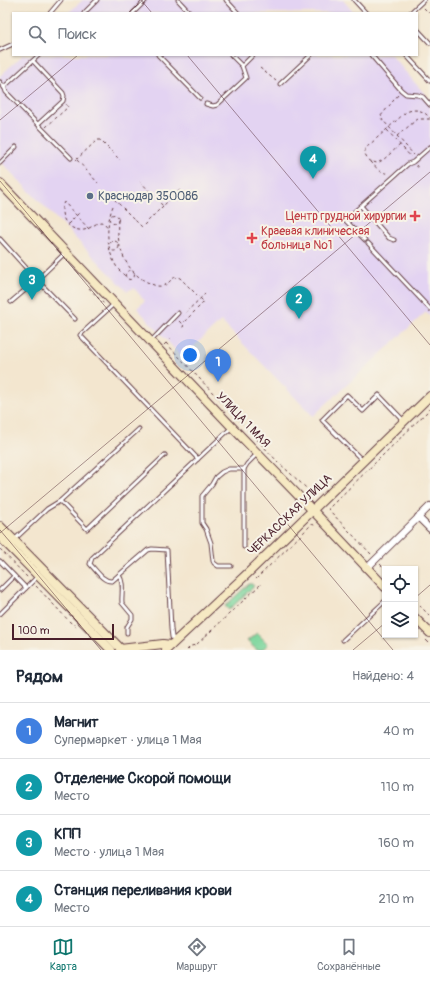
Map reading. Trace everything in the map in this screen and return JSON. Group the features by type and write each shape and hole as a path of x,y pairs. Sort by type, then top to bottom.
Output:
{"street":[{"name":"УЛИЦА 1 МАЯ","path":"0,183 382,584"},
{"name":"ЧЕРКАССКАЯ УЛИЦА","path":"171,646 430,396"},
{"path":"367,568 430,506"},
{"path":"418,517 430,529"},
{"path":"0,526 121,649 163,644 171,646"},
{"path":"0,537 35,579 111,650"},
{"path":"418,621 430,633"}],"lane":[{"path":"51,12 61,0"},
{"path":"85,12 97,0"},
{"path":"134,12 146,0"},
{"path":"178,0 189,12"},
{"path":"226,0 237,12"},
{"path":"354,0 365,12"},
{"path":"411,12 424,0"},
{"path":"418,30 430,44"},
{"path":"0,50 12,44"},
{"path":"5,89 5,86 38,56"},
{"path":"159,56 200,98"},
{"path":"206,104 213,106 217,105 246,78 242,66 232,56"},
{"path":"242,66 252,56"},
{"path":"280,84 310,56"},
{"path":"372,56 401,90 406,94 423,97 430,105"},
{"path":"407,56 430,81"},
{"path":"33,61 63,93 64,96 63,101 38,124"},
{"path":"0,82 6,92 72,158"},
{"path":"0,163 16,147"},
{"path":"365,240 345,220 408,164 413,162 430,147"},
{"path":"361,206 389,238 394,240"},
{"path":"0,239 75,319"},
{"path":"368,243 430,309"},
{"path":"12,302 66,252"},
{"path":"114,304 80,335 198,459"},
{"path":"150,341 178,313"},
{"path":"363,461 322,420 346,395 363,411 379,395 404,421"},
{"path":"171,646 172,637 167,550 148,550 112,581 108,582 90,564 92,558 232,427"},
{"path":"14,541 47,509 60,501 139,429"},
{"path":"244,547 244,469 258,453"},
{"path":"60,501 88,529 165,455"},
{"path":"231,566 218,566 212,561 211,543 202,523 202,496 216,477 222,472 229,469 244,469"},
{"path":"0,561 26,588"},
{"path":"119,575 123,583 122,603 132,615 132,619 127,627 127,633"},
{"path":"0,590 14,576"},
{"path":"0,614 35,579"},
{"path":"343,640 384,602"}],"path":[{"path":"420,4 430,14"},
{"path":"260,68 280,84"},
{"path":"401,90 380,117 415,157"},
{"path":"46,128 68,107 63,101"},
{"path":"400,145 383,160 377,163 369,161 365,154 365,149 406,112 412,110 420,111 426,113 430,119"},
{"path":"397,136 418,119 430,119"},
{"path":"386,129 413,159"},
{"path":"76,160 97,140 100,140 120,160"},
{"path":"72,158 76,160 98,183"},
{"path":"140,181 163,206"},
{"path":"110,195 142,227 180,190"},
{"path":"89,229 64,202 62,214 63,218 70,227 77,230 85,230 89,229 97,223 101,222 106,225 108,229"},
{"path":"113,206 109,218 107,233 112,258 118,269 127,278 131,280 134,278 134,272"},
{"path":"67,224 80,212"},
{"path":"109,218 111,215 115,214 118,217 117,231 122,254 127,264 143,280 154,286 164,286 173,278 178,277 204,302 182,324 184,326 181,328"},
{"path":"109,218 112,224 116,223 118,220"},
{"path":"109,247 110,243 113,241 117,242 119,245"},
{"path":"109,247 112,251 116,251 119,245"},
{"path":"127,278 126,275 128,271 131,270 134,272"},
{"path":"182,324 178,320 205,294"},
{"path":"158,350 171,338"},
{"path":"166,343 278,462 317,498"},
{"path":"376,559 328,509 430,409"},
{"path":"256,579 312,524"},
{"path":"0,549 35,579 70,622 79,628"},
{"path":"187,650 196,644 261,584"},
{"path":"416,602 430,616"}],"shaded area":[{"path":"83,0 343,0 353,12 69,12"},
{"name":"Краевая клиническая больница №1","path":"22,56 392,56 430,100 430,316 426,312 313,416 221,321 182,357 137,308 145,301 134,288 127,291 0,161 0,76"}],"green space":[{"path":"249,584 254,586 229,610 225,606"},
{"path":"257,633 268,644 262,650 257,650 247,641"}],"place":[{"name":"Станция переливания крови","path":"313,179"},
{"name":"Краснодар 350086","path":"90,196"},
{"name":"Центр грудной хирургии","path":"415,216"},
{"name":"Краевая клиническая больница №1","path":"252,238"},
{"name":"КПП","path":"32,300"},
{"name":"Отделение Скорой помощи","path":"299,319"},
{"name":"Магнит","path":"218,382"}]}
